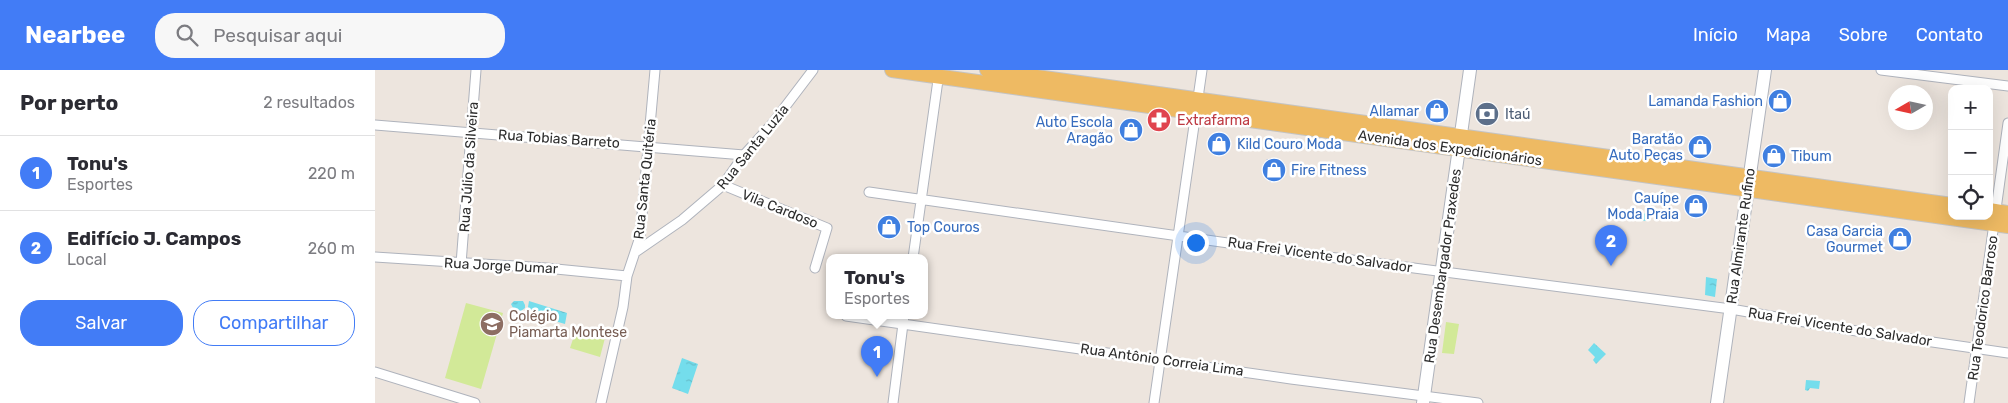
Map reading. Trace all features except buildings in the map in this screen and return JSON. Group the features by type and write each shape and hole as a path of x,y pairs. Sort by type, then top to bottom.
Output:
{"main road":[{"name":"Avenida dos Expedicionários","path":"893,70 939,73 1197,107 1999,217"},
{"name":"Avenida dos Expedicionários","path":"987,70 1197,107"},
{"name":"Avenida dos Expedicionários","path":"1749,184 1948,205"}],"street":[{"name":"Rua Júlio da Silveira","path":"461,264 476,70"},
{"name":"Rua Santa Quitéria","path":"601,403 623,307 627,276 637,251 640,237 655,70"},
{"name":"Rua Santa Luzia","path":"637,251 682,220 723,185 743,155 771,124 813,70"},
{"path":"1154,403 1202,70"},
{"name":"Rua Desembargador Praxedes","path":"1424,399 1470,70"},
{"name":"Rua Almirante Rufino","path":"1717,403 1765,70"},
{"path":"1881,70 2008,86"},
{"path":"914,254 939,73"},
{"name":"Rua Teodorico Barroso","path":"1969,403 1999,217 2008,123"},
{"name":"Rua Tobias Barreto","path":"375,125 743,155"},
{"name":"Vila Cardoso","path":"723,185 827,228 815,268"},
{"name":"Rua Frei Vicente do Salvador","path":"869,192 1177,236 1731,309 2008,353"},
{"name":"Rua Jorge Dumar","path":"375,257 587,271 627,276"},
{"path":"893,403 904,319"},
{"name":"Rua Antônio Correia Lima","path":"904,319 1424,399 1479,403"},
{"path":"375,372 465,402 475,403"}],"green space":[{"path":"466,303 503,313 481,389 445,378"},
{"path":"1446,322 1459,324 1454,354 1442,353"},
{"path":"576,330 605,338 600,357 570,348"}],"water":[{"path":"1635,212 1648,214 1648,221 1633,220"},
{"path":"1706,277 1717,279 1715,297 1705,295"},
{"path":"514,301 523,301 525,308 521,311 513,308 511,304"},
{"path":"529,301 567,313 565,324 527,313"},
{"path":"1594,343 1606,354 1596,364 1593,360 1595,357 1588,350"},
{"path":"682,358 698,364 688,394 672,388"},
{"path":"1806,380 1820,381 1819,389 1810,388 1808,391 1805,390"}],"place":[{"name":"Lamanda Fashion","path":"1780,101"},
{"name":"Allamar","path":"1437,111"},
{"name":"Itaú","path":"1487,114"},
{"name":"Extrafarma","path":"1159,120"},
{"name":"Auto Escola Aragão","path":"1131,130"},
{"name":"Kild Couro Moda","path":"1219,144"},
{"name":"Baratão Auto Peças","path":"1700,147"},
{"name":"Tibum","path":"1774,156"},
{"name":"Fire Fitness","path":"1274,170"},
{"name":"Cauípe Moda Praia","path":"1696,206"},
{"name":"Top Couros","path":"889,227"},
{"name":"Casa Garcia Gourmet","path":"1900,239"},
{"name":"Edifício J. Campos","path":"1611,266"},
{"name":"Colégio Piamarta Montese","path":"492,324"},
{"name":"Tonu's","path":"877,377"}]}
